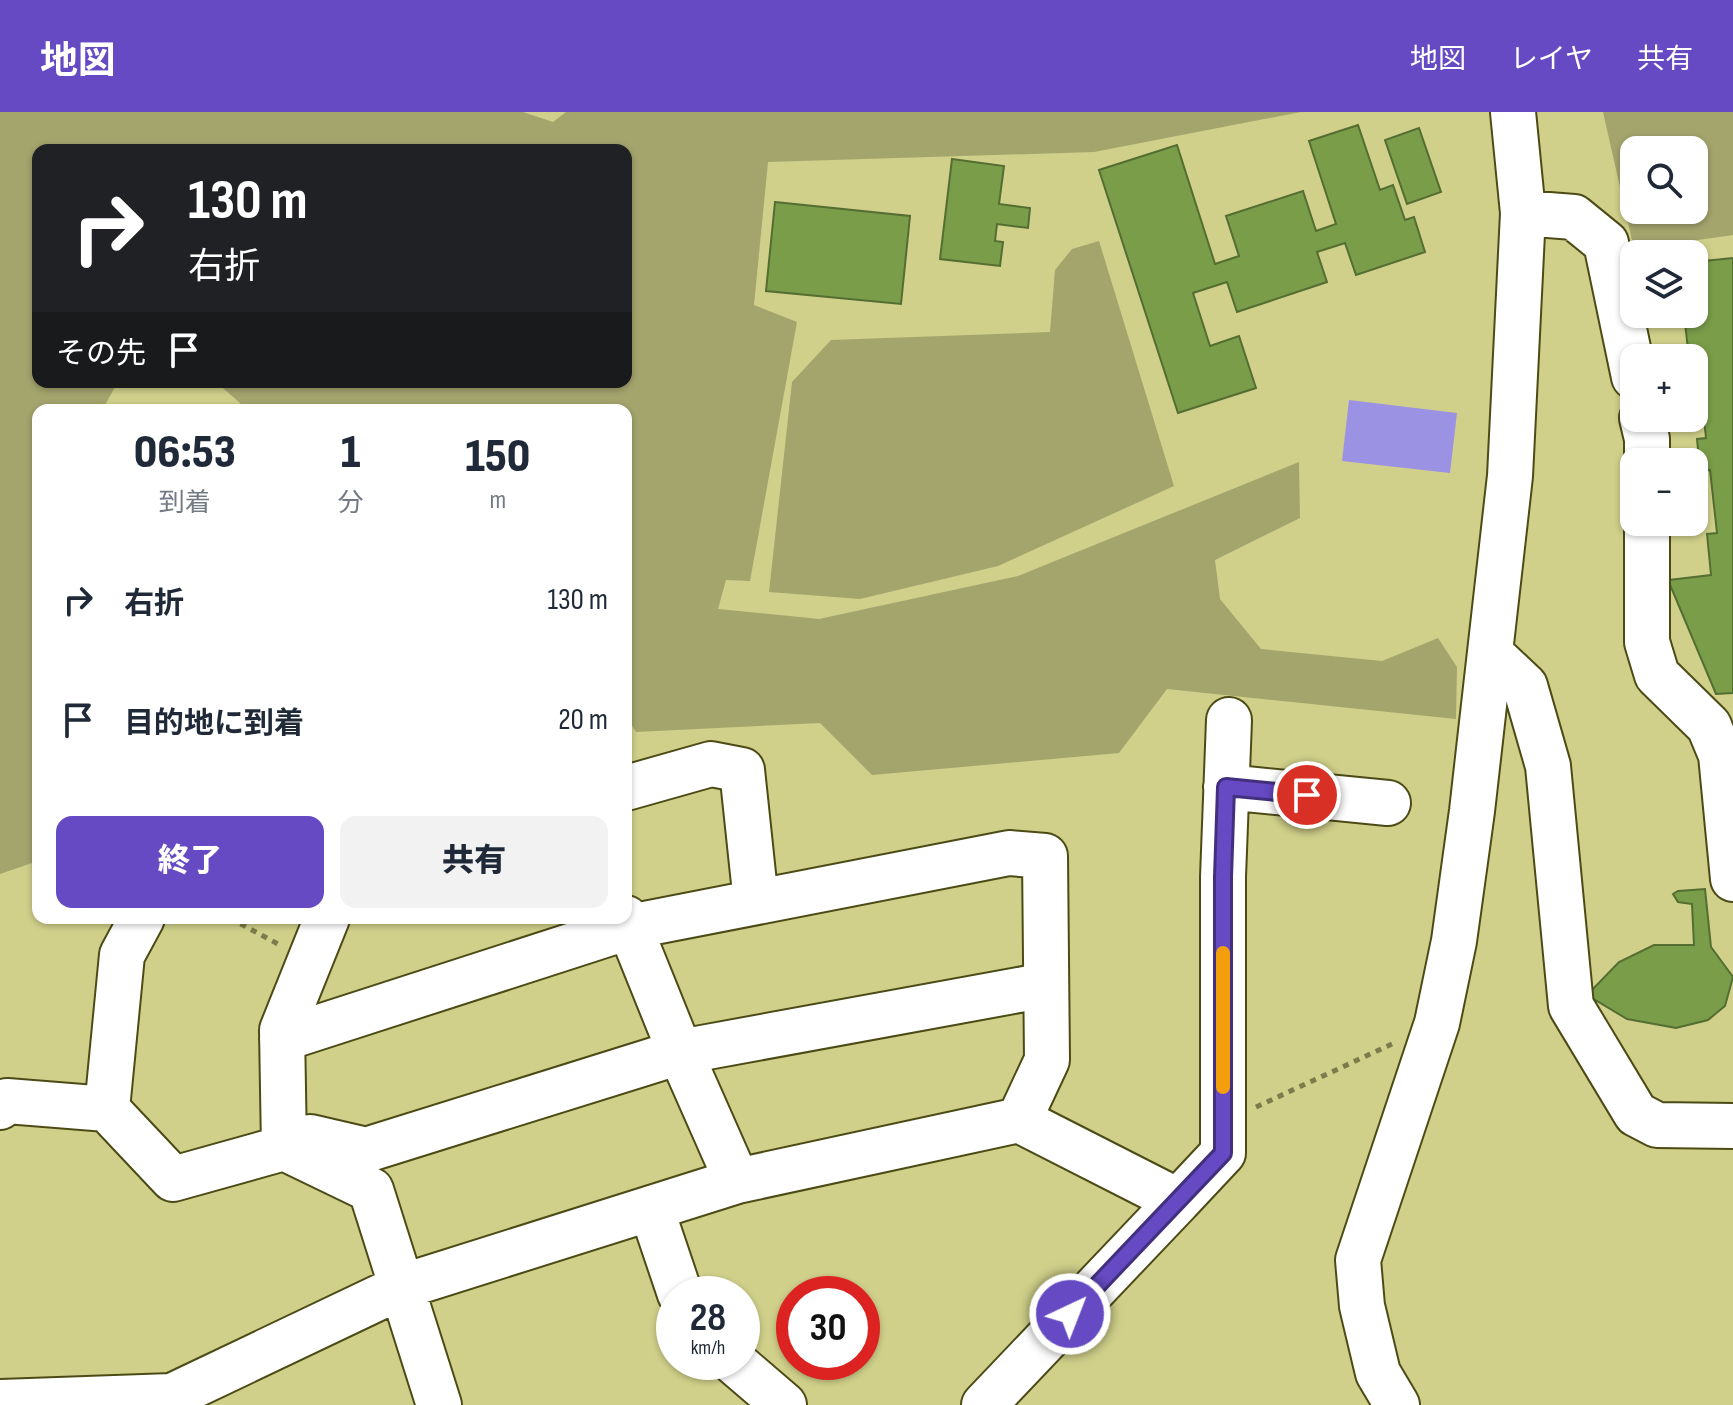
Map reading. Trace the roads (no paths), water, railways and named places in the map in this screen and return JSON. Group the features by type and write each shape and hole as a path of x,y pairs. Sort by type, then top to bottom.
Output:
{"street":[{"path":"1397,1405 1378,1373 1362,1306 1358,1260 1437,1023 1454,941 1510,476 1523,213 1513,112"},
{"path":"1523,213 1574,217 1606,243 1627,344"},
{"path":"1647,536 1647,642 1657,675 1709,726 1721,755 1733,879"},
{"path":"1490,653 1525,686 1548,766 1571,1006 1636,1114 1657,1125 1733,1126"},
{"path":"984,1405 1223,1153 1223,877 1229,720"},
{"path":"632,786 711,764 742,770 756,902"},
{"path":"1226,787 1388,803"},
{"path":"632,921 756,902 1009,853 1045,856 1047,1060 1019,1120"},
{"path":"107,1109 122,955 139,924"},
{"path":"284,1148 282,1030 325,924"},
{"path":"282,1039 621,924"},
{"path":"628,924 737,1181"},
{"path":"0,1107 7,1101 107,1109 173,1179 284,1148 310,1137 366,1150 680,1052 1046,985"},
{"path":"0,1402 172,1396 401,1287 737,1181 1019,1120 1178,1201"},
{"path":"284,1148 371,1190 439,1405"},
{"path":"651,1208 674,1276"},
{"path":"755,1380 784,1405"}]}
